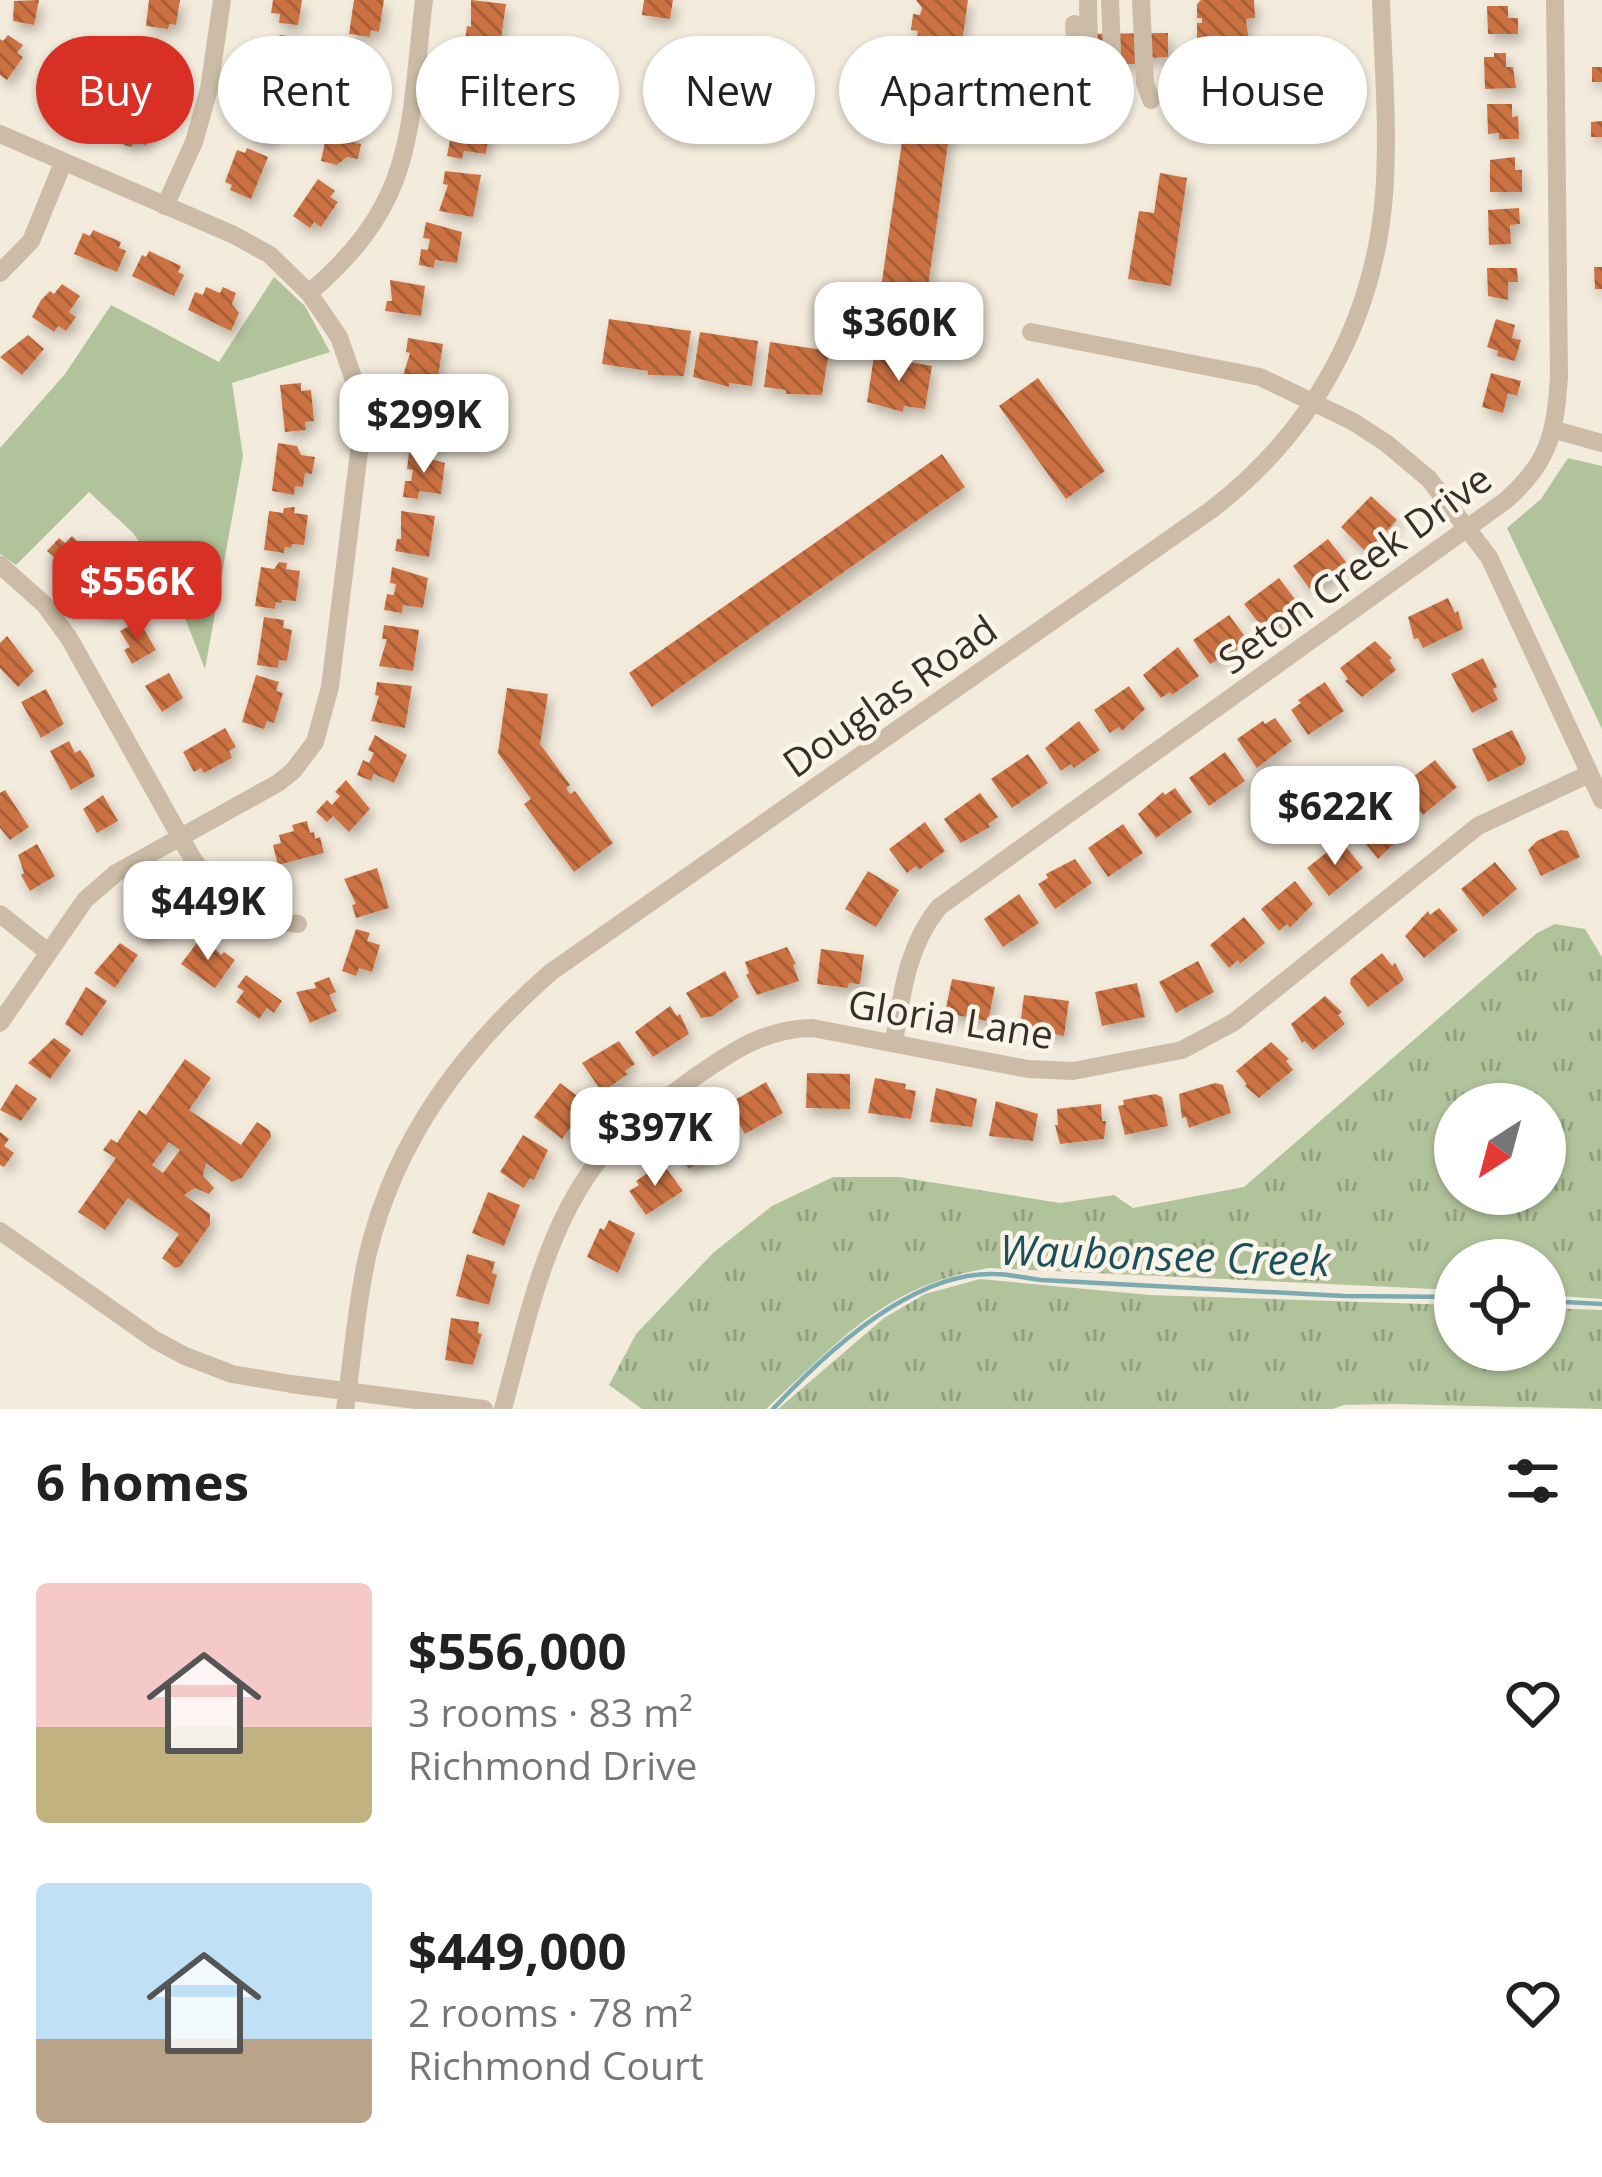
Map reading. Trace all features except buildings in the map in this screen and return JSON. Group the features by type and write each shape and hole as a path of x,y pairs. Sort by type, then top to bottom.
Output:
{"street":[{"path":"164,206 194,142 209,89 222,0"},
{"path":"309,292 352,254 378,220 399,179 424,0"},
{"path":"1088,0 1091,36"},
{"path":"1098,36 1099,0"},
{"path":"1105,36 1110,0"},
{"name":"Douglas Road","path":"347,1399 367,1258 388,1187 436,1097 490,1028 551,972 1211,510 1260,469 1314,402 1348,341 1374,261 1384,188 1381,0"},
{"name":"Seton Creek Drive","path":"894,1042 908,963 939,907 1526,483 1545,456 1555,430 1559,377 1555,0"},
{"path":"1147,2 1156,84 1151,100"},
{"path":"1074,24 1077,36"},
{"path":"0,134 270,255 309,292 339,337 353,372 360,444 322,725 315,742 293,771 116,873 85,900 0,1023"},
{"path":"0,273 31,241 63,163"},
{"path":"1030,332 1261,377 1386,443 1429,479 1489,557 1602,800"},
{"path":"1555,430 1602,443"},
{"path":"0,565 44,604 69,638 212,887 263,921 298,924"},
{"name":"Gloria Lane","path":"503,1409 541,1268 558,1224 583,1180 626,1130 722,1058 764,1035 812,1028 1028,1069 1073,1071 1181,1050 1238,1019 1478,826 1589,774"},
{"path":"0,914 48,952"},
{"path":"0,1231 185,1357 232,1373 347,1399 484,1409"}],"green space":[{"path":"274,277 305,306 330,352 232,383 243,456 205,669 173,588 133,533 89,492 16,565 0,554 0,448 65,374 111,305 219,362"},
{"path":"1568,458 1602,466 1602,729 1507,528 1541,499"},
{"path":"1555,924 1585,929 1602,957 1602,1299 1566,1296 1566,1239 1434,1239 1434,1289 989,1268 952,1276 891,1303 841,1339 766,1409 642,1409 609,1385 636,1334 713,1253 772,1206 833,1177 899,1177 1060,1203 1114,1195 1133,1208 1244,1187 1537,933"},
{"path":"980,1279 1150,1295 1434,1304 1434,1371 1566,1371 1566,1309 1602,1310 1602,1409 1395,1404 1333,1409 778,1409 884,1318 925,1294"}],"waterway":[{"name":"Waubonsee Creek","path":"773,1409 872,1320 932,1286 963,1277 1000,1274 1344,1296 1434,1297"},
{"name":"Waubonsee Creek","path":"1566,1302 1602,1304"}]}
